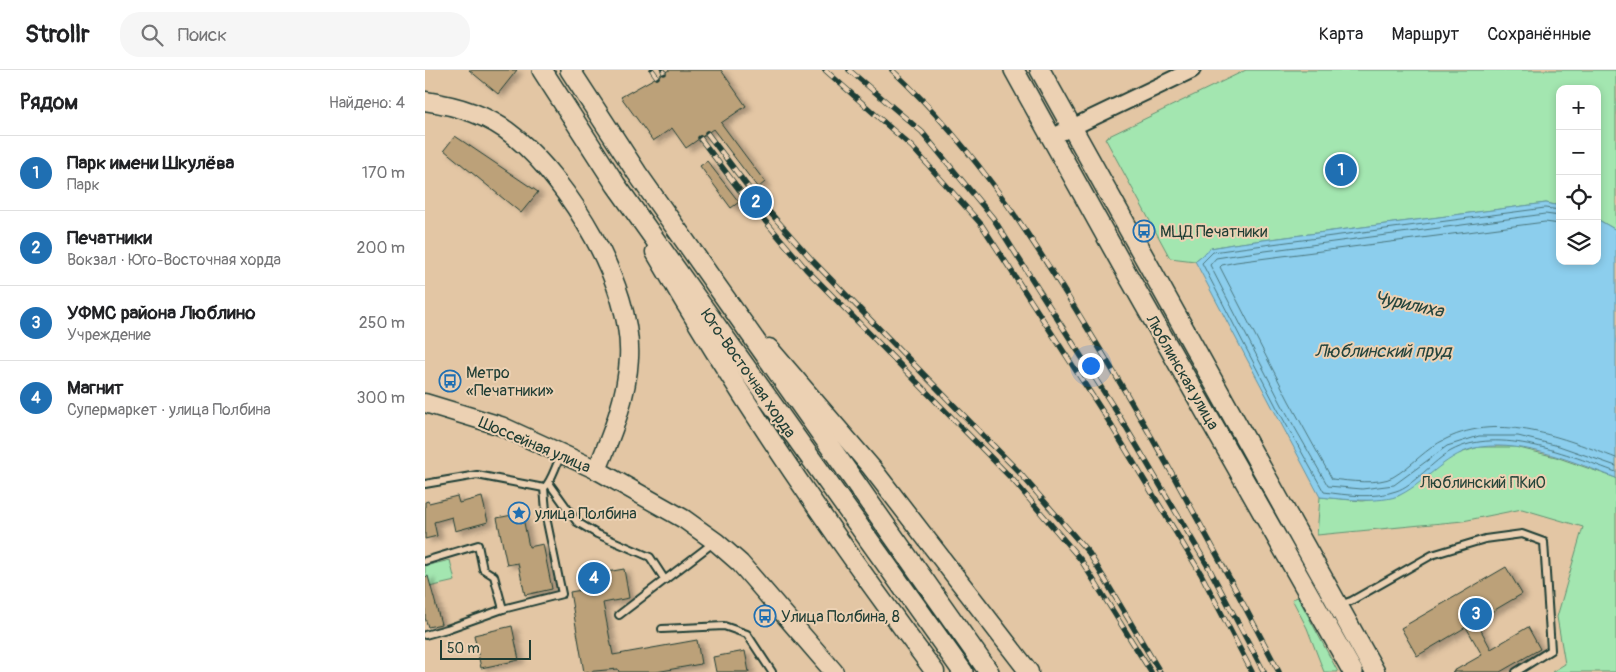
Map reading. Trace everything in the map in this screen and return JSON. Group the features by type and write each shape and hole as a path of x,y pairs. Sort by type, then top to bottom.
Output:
{"main road":[{"name":"Юго-Восточная хорда","path":"542,70 617,185 963,672"},
{"name":"Юго-Восточная хорда","path":"569,70 637,173 730,302 989,672"},
{"name":"Люблинская улица","path":"1014,70 1130,280 1353,672"},
{"name":"Люблинская улица","path":"1040,70 1375,672"},
{"name":"Шоссейная улица","path":"425,101 461,107 492,122 515,137 547,169 574,206 608,265 625,312 629,356 625,390 613,430 597,470 501,426 425,403"},
{"path":"617,185 685,303 793,473 935,672"},
{"path":"730,302 871,467 1029,672"},
{"path":"597,470 684,519 716,542 753,578 834,672"}],"street":[{"path":"1052,138 1192,70"}],"lane":[{"path":"544,488 549,483 551,473 561,454"},
{"path":"425,484 477,475 544,488"},
{"path":"549,483 577,522 597,534 650,557 665,580"},
{"path":"425,635 447,629 503,608 563,594 547,522 544,488"},
{"path":"1337,606 1351,602 1432,555 1485,539 1522,534 1544,542 1551,650 1516,672"},
{"path":"619,616 716,542"},
{"path":"425,561 478,545 483,570 494,576 503,608"},
{"path":"662,629 724,626 747,634 773,672"}],"green space":[{"path":"1246,70 1616,70 1616,230 1601,221 1601,85 1556,85 1556,205 1546,203 1233,244 1211,248 1195,261 1170,258 1105,138"},
{"name":"Люблинский ПКиО","path":"1479,447 1515,447 1556,457 1616,478 1616,672 1552,672 1565,664 1557,617 1583,527 1522,509 1463,521 1317,535 1320,497 1362,501 1398,496 1454,455"},
{"path":"450,560 455,581 425,588 425,566"},
{"path":"1298,597 1338,672 1324,672 1307,628 1292,599"}],"water":[{"name":"Люблинский пруд","path":"1546,203 1556,205 1556,265 1601,265 1601,221 1616,230 1616,478 1549,454 1532,450 1515,447 1480,447 1458,455 1410,489 1392,498 1361,500 1320,497 1195,261 1211,248"}],"building":[{"path":"469,70 517,70 498,94"},
{"path":"669,70 721,70 746,106 721,123 765,182 758,188 713,129 686,148 672,128 653,141 621,97"},
{"path":"455,136 538,192 521,213 444,150"},
{"path":"707,161 739,202 731,208 700,166"},
{"path":"457,496 459,503 482,497 488,522 455,531 452,517 434,522 437,536 425,539 425,502 428,501 429,503"},
{"path":"522,513 529,547 543,544 552,589 525,595 518,563 507,565 497,518"},
{"path":"1506,567 1522,594 1476,621 1491,649 1528,627 1540,649 1500,672 1452,672 1482,655 1466,627 1417,656 1401,628"},
{"path":"624,569 629,598 603,603 613,655 697,640 701,664 656,672 619,672 618,669 584,672 570,592 587,589 584,576"},
{"path":"428,576 441,624 428,627 425,618 425,577"},
{"path":"512,626 519,660 481,668 474,635"},
{"path":"745,651 749,672 716,672 713,657"}],"railway":[{"path":"652,70 657,77"},
{"path":"825,70 912,147 981,224 1108,420 1201,574 1252,672"},
{"path":"849,70 922,132 993,218 1118,414 1209,568 1264,672"},
{"path":"892,70 924,101 981,169 1057,278 1171,472 1279,672"},
{"path":"707,133 751,191 813,261 1018,471 1089,553 1160,672"},
{"path":"700,138 744,196 806,269 1013,480 1081,560 1151,672"}],"place":[{"name":"Парк имени Шкулёва","path":"1341,170"},
{"name":"Печатники","path":"756,202"},
{"name":"МЦД Печатники","path":"1144,231"},
{"name":"Метро «Печатники»","path":"450,381"},
{"name":"улица Полбина","path":"519,513"},
{"name":"Магнит","path":"594,578"},
{"name":"УФМС района Люблино","path":"1476,614"},
{"name":"Улица Полбина, 8","path":"765,616"}],"water label":[{"name":"Чурилиха","path":"1409,304"}]}
